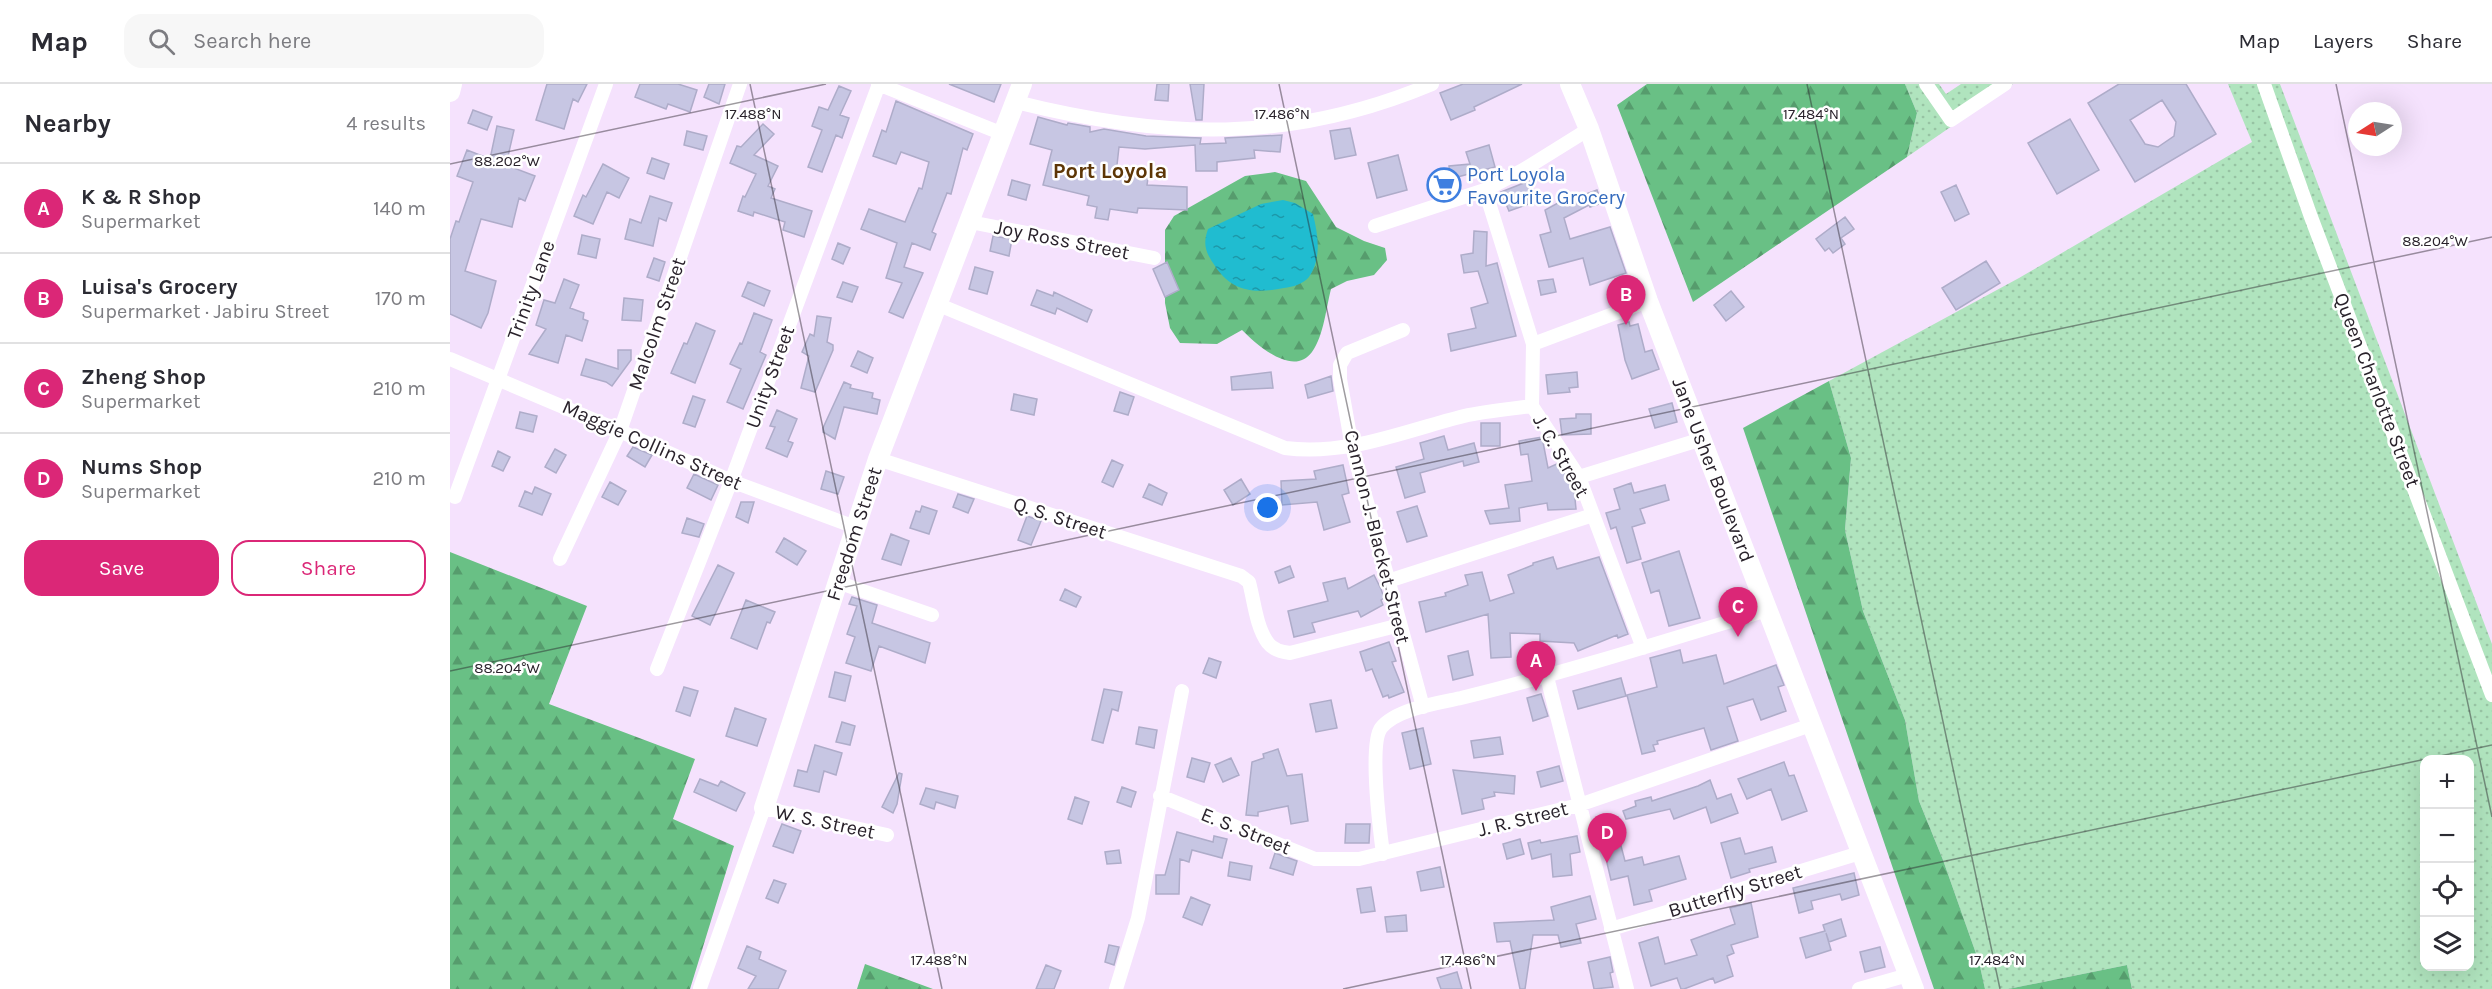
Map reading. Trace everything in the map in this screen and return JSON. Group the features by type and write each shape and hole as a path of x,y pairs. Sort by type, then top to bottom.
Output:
{"street":[{"path":"450,92 452,84"},
{"name":"Trinity Lane","path":"455,497 606,84"},
{"name":"Malcolm Street","path":"560,559 620,430 740,84"},
{"path":"879,84 1003,134"},
{"name":"Unity Street","path":"657,669 731,481 879,84"},
{"path":"1019,93 1076,117 1153,129 1226,130 1301,123 1336,116 1379,104 1432,84"},
{"name":"Jane Usher Boulevard","path":"1570,84 1589,129 1648,301 1911,982"},
{"path":"1926,84 1951,120 2005,84"},
{"name":"Queen Charlotte Street","path":"2264,84 2492,695"},
{"name":"Freedom Street","path":"700,988 764,808 879,459 1019,93"},
{"path":"1375,226 1485,190 1589,129"},
{"name":"J. C. Street","path":"1485,190 1533,345 1532,406 1579,477 1643,648"},
{"name":"Joy Ross Street","path":"970,222 1154,258"},
{"path":"1533,345 1648,301"},
{"path":"939,305 1285,448 1305,450 1352,447 1466,416 1532,406"},
{"name":"Cannon J. Blacket Street","path":"1403,330 1347,353 1340,365 1340,380 1352,447 1423,707"},
{"name":"Maggie Collins Street","path":"450,359 620,430 731,481 855,527"},
{"path":"1579,477 1702,439"},
{"name":"Q. S. Street","path":"879,459 1241,576 1248,582 1261,630 1268,644 1278,651 1290,653 1400,625"},
{"path":"1388,581 1593,515"},
{"path":"837,582 932,615"},
{"path":"1383,854 1375,748 1379,730 1389,719 1423,707 1547,677 1767,610"},
{"path":"1547,677 1627,989"},
{"path":"1116,989 1138,918 1182,691"},
{"name":"J. R. Street","path":"1333,860 1359,859 1383,854 1579,805 1811,725"},
{"name":"E. S. Street","path":"1160,796 1315,859 1333,860"},
{"name":"W. S. Street","path":"764,808 886,835"},
{"name":"Butterfly Street","path":"1611,929 1860,853"},
{"path":"1859,989 1911,982"}],"green space":[{"path":"1647,84 1905,84 1917,113 1907,157 1693,302 1617,105"},
{"path":"1905,84 1939,84 1946,94 1961,84 2013,84 1907,157 1917,113"},
{"path":"2228,84 2280,84 2492,644 2492,989 2132,989 2127,965 2008,989 1985,989 1979,962 1943,860 1919,801 1905,720 1863,611 1845,530 1851,458 1829,381 2019,278 2252,142"},
{"path":"1275,172 1306,181 1336,227 1364,241 1385,248 1387,260 1374,275 1347,281 1331,289 1319,338 1312,352 1304,359 1295,362 1275,356 1242,330 1217,344 1180,343 1170,328 1165,303 1165,230 1174,216 1245,176"},
{"path":"1829,381 1851,458 1845,530 1863,611 1905,720 1919,801 1943,860 1979,962 1985,989 1934,989 1743,428"},
{"path":"450,552 587,606 549,704 695,759 673,819 734,846 690,989 450,989"},
{"path":"865,964 933,989 857,989"},
{"path":"2127,965 2132,989 2008,989"}],"water":[{"path":"1283,200 1295,203 1313,214 1318,246 1316,262 1309,277 1291,287 1262,291 1244,289 1227,280 1208,255 1205,243 1208,229 1261,204"}],"building":[{"path":"547,84 587,84 578,102 573,99 564,129 536,120"},
{"path":"640,84 678,84 697,90 690,112 668,104 666,109 635,97"},
{"path":"709,84 725,84 719,104 704,97"},
{"path":"949,84 1001,84 994,102"},
{"path":"1157,84 1169,84 1168,101 1155,100"},
{"path":"1190,84 1204,84 1202,120 1196,120"},
{"path":"1463,84 1522,84 1474,107 1475,110 1451,120 1440,93"},
{"path":"2119,84 2186,84 2216,134 2135,182 2088,103","holes":["2162,100 2176,122 2174,136 2158,147 2145,144 2130,120"]},
{"path":"839,86 851,91 840,115 849,118 842,138 836,135 822,172 808,167 822,130 812,126 819,107 828,110"},
{"path":"896,101 973,134 967,150 963,148 951,194 947,193 932,232 936,234 930,250 912,243 904,267 923,273 903,318 889,312 902,283 886,278 897,243 861,229 869,209 905,222 919,188 922,189 929,162 901,152 896,164 873,156 882,130 886,132"},
{"path":"473,110 492,117 487,130 468,123"},
{"path":"1038,117 1067,125 1068,123 1090,127 1090,132 1104,129 1146,136 1201,138 1200,144 1226,143 1225,138 1282,135 1280,152 1254,150 1255,158 1217,162 1217,171 1196,171 1195,145 1145,149 1119,147 1116,174 1148,178 1147,185 1187,187 1187,210 1138,208 1137,213 1110,209 1108,220 1095,218 1097,207 1087,205 1089,196 1043,185 1052,150 1030,144"},
{"path":"2070,119 2099,170 2057,194 2028,143"},
{"path":"763,124 774,134 754,155 778,166 768,186 775,189 771,198 812,211 804,237 783,230 785,222 754,212 753,216 738,211 743,196 745,197 756,174 730,163 737,146 741,147"},
{"path":"497,126 514,130 506,165 535,176 525,201 519,198 512,227 481,219 465,271 496,281 488,313 481,328 450,314 450,239 456,221 459,222 473,182 457,176 467,150 490,159"},
{"path":"1350,128 1356,155 1335,159 1330,131"},
{"path":"687,131 707,136 703,150 684,145"},
{"path":"1489,145 1495,167 1450,179 1449,166 1470,164 1466,152"},
{"path":"1398,155 1407,190 1377,198 1368,163"},
{"path":"652,158 669,164 664,179 647,173"},
{"path":"603,164 629,178 619,198 607,192 593,224 574,216 583,195 586,197"},
{"path":"1012,180 1030,185 1026,200 1008,195"},
{"path":"1529,181 1537,201 1509,211 1501,192"},
{"path":"1956,185 1969,214 1955,221 1941,192"},
{"path":"1597,190 1602,203 1590,207 1589,205 1564,218 1570,239 1610,227 1626,273 1590,285 1583,258 1549,267 1540,235 1551,232 1545,210 1576,193 1578,197"},
{"path":"650,196 672,203 666,221 659,218 653,246 625,239 630,219 641,223"},
{"path":"1845,217 1854,229 1841,238 1845,244 1833,253 1829,248 1825,251 1816,239"},
{"path":"1474,231 1487,232 1486,266 1497,263 1516,336 1451,351 1448,334 1476,328 1471,308 1488,303 1478,271 1464,273 1461,255 1473,253"},
{"path":"582,235 600,239 596,258 578,254"},
{"path":"993,236 1012,239 1009,256 990,251"},
{"path":"838,243 850,248 843,264 832,259"},
{"path":"654,258 665,262 659,281 647,277"},
{"path":"1986,261 2000,283 1956,310 1942,288"},
{"path":"1167,262 1179,290 1165,297 1153,269"},
{"path":"975,267 993,272 987,294 969,289"},
{"path":"564,279 579,285 570,308 584,313 583,319 588,321 582,341 566,335 558,363 529,354 546,329 536,325 544,300 555,303"},
{"path":"1553,279 1556,292 1541,295 1538,281"},
{"path":"748,282 770,291 764,306 742,296"},
{"path":"843,282 858,287 852,302 837,297"},
{"path":"1037,290 1053,296 1054,292 1092,310 1087,322 1057,308 1055,314 1031,305"},
{"path":"1731,291 1744,307 1726,321 1714,305"},
{"path":"624,298 643,300 641,321 622,320"},
{"path":"754,313 772,320 760,352 766,355 743,409 727,402 741,369 730,364 740,343 742,344"},
{"path":"817,316 831,318 827,342 833,345 833,350 815,392 801,388 809,356 802,352 810,334 814,336"},
{"path":"1629,322 1630,326 1638,324 1645,352 1652,350 1659,369 1632,379 1625,360 1618,325"},
{"path":"696,323 715,331 695,383 671,373"},
{"path":"618,350 631,350 631,360 612,386 581,375 586,359 618,369"},
{"path":"858,351 873,358 867,373 851,366"},
{"path":"1271,372 1273,388 1232,390 1231,377"},
{"path":"1577,372 1578,387 1569,388 1570,392 1548,394 1546,375"},
{"path":"1331,376 1333,391 1308,398 1305,385"},
{"path":"844,382 851,385 850,388 873,393 872,398 880,400 877,414 844,407 835,439 823,432 823,428"},
{"path":"1120,392 1134,397 1128,415 1114,411"},
{"path":"1014,394 1037,399 1034,415 1011,410"},
{"path":"693,396 705,400 695,427 683,423"},
{"path":"1672,403 1677,422 1655,428 1649,409"},
{"path":"777,410 797,419 788,441 793,443 787,457 766,448 775,427 770,426"},
{"path":"520,412 537,416 533,432 516,428"},
{"path":"1576,414 1591,414 1591,434 1562,435 1560,419 1576,418"},
{"path":"1481,423 1500,423 1500,446 1481,446"},
{"path":"1444,436 1448,450 1474,443 1479,462 1464,466 1463,461 1420,473 1425,492 1405,498 1396,467 1424,459 1420,443"},
{"path":"1542,437 1548,468 1559,463 1574,489 1576,509 1548,510 1547,503 1519,508 1520,521 1490,524 1485,511 1509,508 1505,485 1532,481 1528,454 1521,455 1519,441"},
{"path":"633,447 652,455 645,467 627,456"},
{"path":"555,449 566,455 556,473 545,467"},
{"path":"498,451 510,457 503,471 492,466"},
{"path":"1112,460 1123,465 1113,487 1102,482"},
{"path":"1343,465 1349,493 1342,495 1350,522 1324,530 1317,502 1282,505 1281,481 1316,479 1314,471"},
{"path":"826,471 844,477 838,494 821,489"},
{"path":"694,474 718,485 711,500 687,488"},
{"path":"1241,479 1250,494 1233,505 1224,490"},
{"path":"610,482 626,491 618,505 602,497"},
{"path":"1631,483 1634,493 1665,485 1669,500 1640,509 1645,523 1632,527 1641,559 1627,563 1616,527 1611,529 1606,513 1620,509 1614,489"},
{"path":"1149,484 1167,493 1162,505 1143,497"},
{"path":"535,487 551,494 542,515 519,506 525,491 532,494"},
{"path":"958,494 974,499 968,513 953,507"},
{"path":"741,502 754,502 748,523 736,517"},
{"path":"922,506 937,511 929,534 910,528 916,511 920,512"},
{"path":"1417,506 1427,536 1407,542 1397,512"},
{"path":"1027,516 1041,521 1031,545 1018,540"},
{"path":"687,518 704,524 699,537 682,533"},
{"path":"891,534 909,541 901,565 882,559"},
{"path":"784,538 806,551 797,565 776,552"},
{"path":"1679,551 1700,618 1669,626 1659,590 1651,593 1642,563"},
{"path":"1553,557 1557,569 1599,557 1628,634 1618,638 1617,635 1578,651 1574,643 1540,641 1540,634 1510,633 1511,657 1491,658 1488,614 1426,632 1419,602 1446,596 1445,593 1468,585 1465,575 1482,572 1490,601 1514,593 1508,575 1533,565 1533,563"},
{"path":"718,565 734,573 710,625 692,616"},
{"path":"1290,566 1294,577 1279,583 1275,572"},
{"path":"1374,575 1384,598 1381,600 1383,605 1361,617 1358,611 1312,623 1315,632 1294,637 1288,611 1328,601 1323,583 1345,578 1348,589"},
{"path":"1065,589 1081,597 1076,607 1060,600"},
{"path":"852,597 877,605 872,623 930,643 925,663 879,646 871,671 846,663 855,637 847,634 857,606 849,604"},
{"path":"746,600 775,612 770,623 767,622 757,649 731,638"},
{"path":"1389,642 1396,661 1392,662 1404,692 1389,698 1388,695 1383,697 1372,669 1366,671 1360,652"},
{"path":"1680,650 1683,663 1716,655 1724,684 1776,665 1784,685 1778,687 1786,711 1761,720 1753,699 1727,707 1738,741 1711,750 1704,728 1657,741 1658,744 1653,745 1655,751 1642,754 1627,695 1657,687 1650,658"},
{"path":"1468,651 1473,675 1453,680 1448,656"},
{"path":"1209,658 1221,662 1216,678 1203,673"},
{"path":"835,672 851,676 845,701 829,697"},
{"path":"1621,678 1626,696 1578,709 1573,691"},
{"path":"684,687 698,691 690,716 676,711"},
{"path":"1104,689 1122,692 1118,711 1112,709 1103,743 1092,740"},
{"path":"1541,694 1548,716 1533,721 1527,698"},
{"path":"1331,700 1337,728 1316,732 1310,704"},
{"path":"735,708 766,719 757,746 726,736"},
{"path":"842,722 855,726 850,745 836,742"},
{"path":"1139,727 1157,730 1154,748 1136,744"},
{"path":"1423,728 1431,764 1410,769 1402,733"},
{"path":"1500,737 1503,754 1474,758 1471,741"},
{"path":"815,745 842,753 836,775 824,771 819,792 794,786 798,770 807,772"},
{"path":"1278,749 1287,776 1302,774 1308,821 1291,824 1288,806 1258,812 1258,816 1246,815 1252,762 1264,758 1263,754"},
{"path":"1192,758 1210,763 1204,782 1187,777"},
{"path":"1231,758 1239,775 1223,782 1215,765"},
{"path":"1784,762 1789,776 1794,775 1807,811 1782,820 1771,789 1747,799 1738,779"},
{"path":"1559,766 1563,781 1541,787 1537,772"},
{"path":"1453,770 1515,776 1514,794 1494,792 1495,796 1482,799 1484,809 1462,814"},
{"path":"899,773 902,774 897,804 893,813 882,807"},
{"path":"700,779 718,786 721,781 745,793 736,811 694,792"},
{"path":"1710,780 1717,799 1731,794 1738,813 1711,823 1706,807 1674,819 1670,809 1626,819 1623,811 1636,806 1635,801 1651,797 1652,801"},
{"path":"1122,787 1136,792 1131,807 1117,802"},
{"path":"926,788 958,796 955,808 936,802 934,809 920,804"},
{"path":"1075,797 1089,802 1082,824 1068,819"},
{"path":"782,824 801,831 793,853 773,846"},
{"path":"1346,824 1370,824 1369,843 1345,843"},
{"path":"1177,832 1213,842 1214,836 1227,839 1222,858 1192,850 1189,862 1180,859 1179,894 1156,894 1156,875 1165,875"},
{"path":"1577,836 1580,852 1570,854 1572,875 1553,877 1551,854 1532,859 1528,843 1540,840 1541,843"},
{"path":"1740,838 1745,854 1772,847 1776,862 1749,869 1750,872 1731,878 1721,843"},
{"path":"1520,839 1524,854 1507,859 1503,844"},
{"path":"1621,846 1625,861 1642,857 1644,865 1679,856 1686,879 1649,890 1652,901 1634,905 1628,876 1611,880 1604,850"},
{"path":"1119,850 1121,863 1107,864 1105,852"},
{"path":"1275,853 1297,861 1293,875 1270,868"},
{"path":"1230,862 1252,866 1250,880 1228,876"},
{"path":"1440,867 1444,887 1421,891 1417,872"},
{"path":"1854,873 1859,895 1842,900 1840,894 1811,901 1813,909 1799,913 1793,888"},
{"path":"774,880 786,884 778,903 766,898"},
{"path":"1371,887 1375,911 1361,913 1357,889"},
{"path":"1590,896 1596,919 1576,924 1581,943 1561,947 1558,935 1533,935 1525,989 1520,989 1510,941 1497,942 1494,923 1554,920 1551,907"},
{"path":"1191,897 1210,905 1202,925 1183,917"},
{"path":"1751,903 1758,937 1731,945 1734,953 1727,956 1733,976 1715,983 1713,978 1684,989 1681,989 1677,978 1651,986 1639,943 1658,937 1665,964 1697,955 1691,940 1735,924 1730,908"},
{"path":"1406,915 1407,931 1387,932 1385,917"},
{"path":"1841,919 1846,936 1829,942 1826,933 1831,950 1806,958 1800,938 1825,931 1823,925"},
{"path":"1109,945 1119,947 1114,965 1105,962"},
{"path":"747,946 761,952 759,959 786,971 778,989 748,989 756,976 738,968"},
{"path":"1880,947 1885,967 1865,972 1860,952"},
{"path":"1610,957 1613,987 1594,989 1588,962"},
{"path":"1046,965 1061,971 1054,989 1036,989"},
{"path":"1457,972 1462,989 1441,989 1437,978"}],"place":[{"name":"Port Loyola Favourite Grocery","path":"1444,185"},
{"name":"Luisa's Grocery","path":"1626,325"},
{"name":"Zheng Shop","path":"1738,637"},
{"name":"K & R Shop","path":"1536,691"},
{"name":"Nums Shop","path":"1607,863"}],"district":[{"name":"Port Loyola","path":"1110,171"}]}
